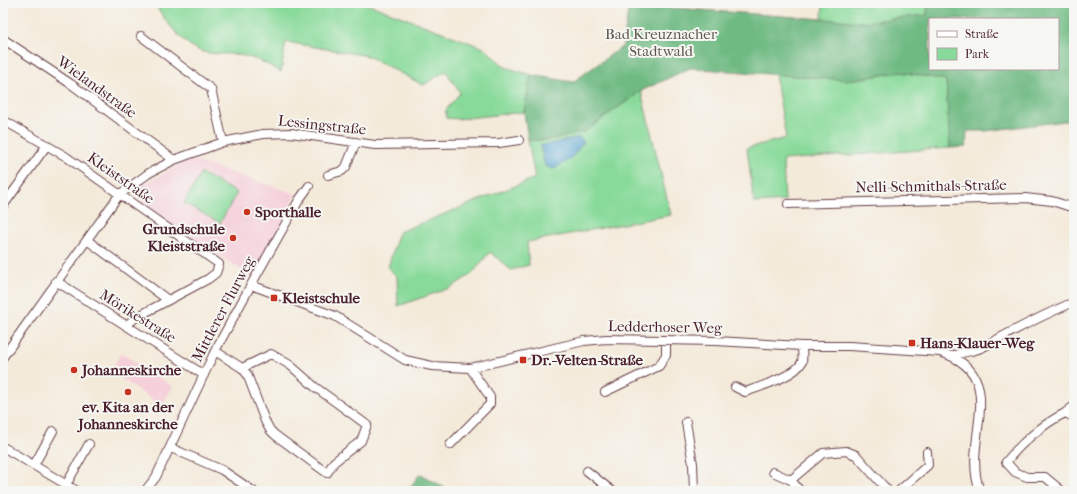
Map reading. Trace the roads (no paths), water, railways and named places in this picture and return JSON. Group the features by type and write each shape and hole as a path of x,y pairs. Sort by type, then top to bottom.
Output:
{"street":[{"path":"141,36 211,89 223,142"},
{"name":"Wielandstraße","path":"3,39 71,84 174,160"},
{"name":"Kleiststraße","path":"3,120 47,145 219,264 216,273 208,279 168,300"},
{"name":"Lessingstraße","path":"3,357 119,195 144,176 174,160 223,142 254,135 291,134 375,145 499,143 519,140"},
{"path":"328,175 342,171 346,168 356,142"},
{"path":"3,206 47,145"},
{"name":"Mittlerer Flurweg","path":"145,491 156,477 171,448 215,351 250,284 299,200 309,186"},
{"name":"Nelli-Schmithals-Straße","path":"788,204 1025,198 1052,201 1074,208"},
{"path":"87,240 168,300 136,318 127,325"},
{"name":"Mörikestraße","path":"56,281 204,374"},
{"name":"Ledderhoser Weg","path":"250,284 334,316 405,360 432,366 470,368 584,341 606,339 802,346 849,346 940,352 952,356 967,365 974,375 979,388 981,400 975,444 974,472 980,491"},
{"path":"952,356 960,352 984,347 996,339 1074,302"},
{"path":"605,392 659,366 666,355 666,340"},
{"path":"735,387 745,392 771,383 798,367 802,360 802,346"},
{"path":"215,351 242,368 249,379 270,430 327,473 334,462 361,441 367,425 315,387 290,365 271,354 242,368"},
{"path":"450,445 490,404 490,397 470,368"},
{"path":"1062,491 1045,477 1027,477 1015,472 1006,462 1014,452 1052,420 1074,406"},
{"path":"1065,413 1074,417"},
{"path":"686,422 693,464 694,491"},
{"path":"34,465 53,431"},
{"path":"66,485 89,444"},
{"path":"3,447 77,491"},
{"path":"171,448 222,470 253,491"},
{"path":"791,480 823,453 846,451 856,455 888,491"},
{"path":"899,491 928,464 927,452"},
{"path":"587,471 612,491"},
{"path":"773,472 791,480 800,491"}],"water":[{"path":"579,137 584,142 571,158 554,169 545,166 540,146"}],"place":[{"name":"Sporthalle","path":"247,212"},
{"name":"Grundschule Kleiststraße","path":"233,238"},
{"name":"Kleistschule","path":"274,298"},
{"name":"Hans-Klauer-Weg","path":"912,343"},
{"name":"Dr.-Velten-Straße","path":"523,360"},
{"name":"Johanneskirche","path":"74,370"},
{"name":"ev. Kita an der Johanneskirche","path":"128,392"}],"park label":[{"name":"Bad Kreuznacher Stadtwald","path":"661,42"}]}
